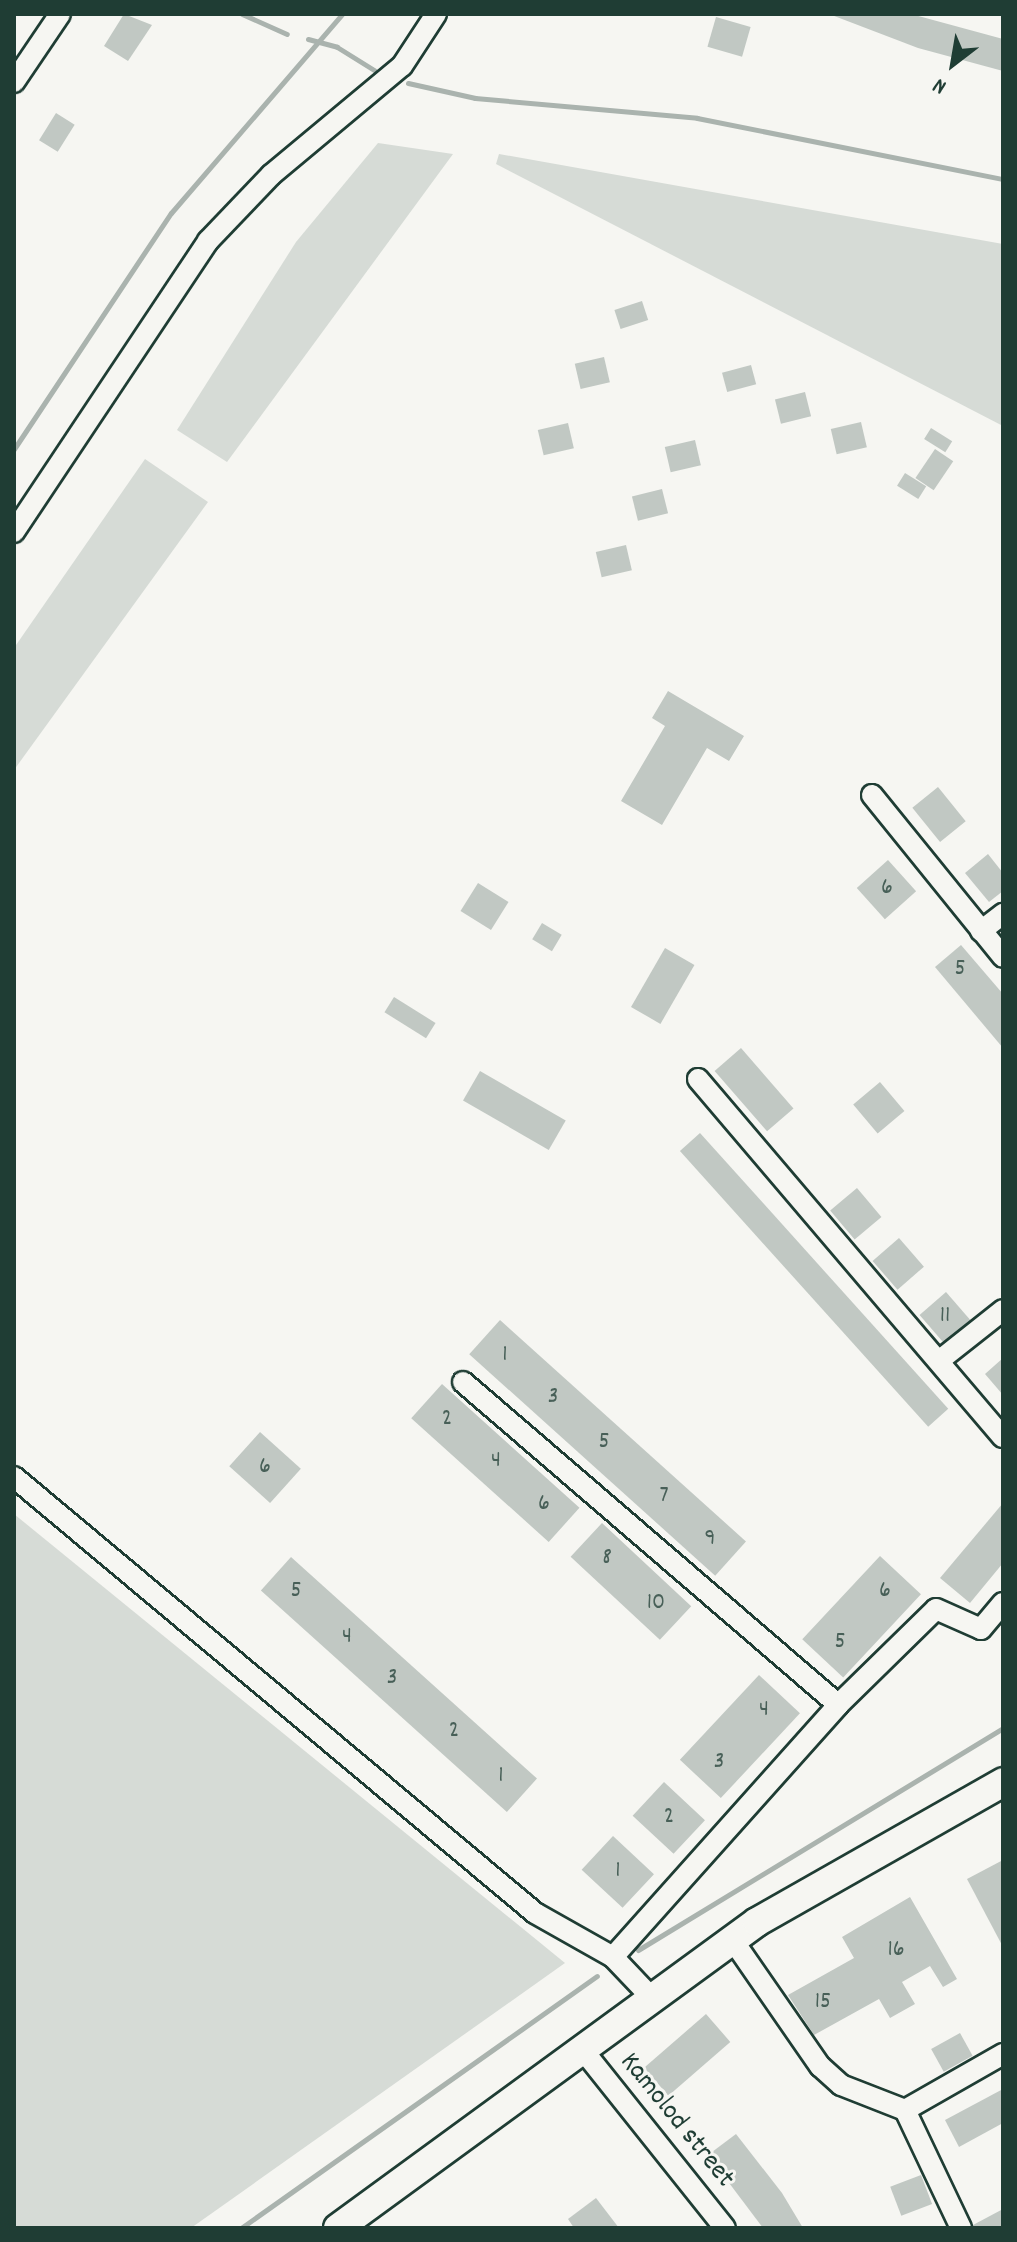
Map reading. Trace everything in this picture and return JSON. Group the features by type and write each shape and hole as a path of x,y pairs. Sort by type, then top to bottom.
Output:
{"street":[{"path":"14,82 60,14"},
{"path":"14,532 208,241 271,175 402,66 436,14"},
{"path":"872,795 1003,957"},
{"path":"981,931 1003,914"},
{"path":"698,1079 1003,1437"},
{"path":"940,1360 1003,1310"},
{"path":"463,1382 838,1705"},
{"path":"14,1477 535,1913 613,1957 650,1996"},
{"path":"613,1957 838,1705 936,1609 981,1629 1003,1603"},
{"path":"338,2228 650,1996 732,1939 1003,1782"},
{"path":"732,1939 820,2066 841,2085 905,2110 961,2228"},
{"name":"Kamolod street","path":"582,2049 725,2228"},
{"path":"905,2110 1003,2054"}],"shaded area":[{"path":"378,143 453,154 227,462 177,430 296,242"},
{"path":"499,154 1003,244 1003,426 496,164"},
{"path":"145,459 208,502 14,770 14,648"},
{"path":"14,1514 565,1963 191,2228 14,2228"}],"building":[{"path":"124,14 152,25 128,61 104,46"},
{"path":"829,14 911,14 1003,39 1003,71 918,48"},
{"path":"716,17 751,27 742,57 707,47"},
{"path":"56,113 75,125 58,152 39,140"},
{"path":"642,301 648,320 621,329 614,310"},
{"path":"604,357 610,382 581,389 575,364"},
{"path":"751,365 756,384 727,392 722,373"},
{"path":"805,392 811,416 781,424 775,399"},
{"path":"861,422 867,447 837,454 831,429"},
{"path":"568,423 574,448 544,455 538,430"},
{"path":"931,428 952,441 945,452 924,439"},
{"path":"695,440 701,465 671,472 665,447"},
{"path":"935,449 953,461 934,490 915,478"},
{"path":"905,473 926,486 918,499 897,486"},
{"path":"662,489 668,513 638,521 632,496"},
{"path":"626,545 632,570 602,577 596,552"},
{"path":"668,691 744,736 729,761 707,748 662,825 621,801 665,726 652,718"},
{"path":"938,787 966,821 940,842 912,808"},
{"path":"988,854 1003,873 1003,891 989,902 965,873"},
{"path":"888,860 916,891 885,919 857,888"},
{"path":"478,883 509,902 491,930 461,911"},
{"path":"542,923 562,935 552,951 532,939"},
{"path":"961,945 1003,994 1003,1048 935,967"},
{"path":"665,948 694,965 660,1024 631,1007"},
{"path":"394,997 436,1023 426,1038 384,1012"},
{"path":"741,1048 793,1108 767,1131 715,1071"},
{"path":"480,1071 566,1120 549,1150 463,1100"},
{"path":"880,1082 904,1111 878,1134 853,1104"},
{"path":"700,1133 948,1409 928,1427 680,1151"},
{"path":"857,1188 881,1217 855,1240 830,1210"},
{"path":"899,1238 924,1267 898,1290 873,1261"},
{"path":"946,1292 970,1320 944,1343 920,1315"},
{"path":"500,1320 746,1541 715,1576 469,1354"},
{"path":"1003,1358 1003,1395 985,1374"},
{"path":"442,1384 579,1508 549,1542 411,1418"},
{"path":"260,1432 301,1469 270,1503 229,1466"},
{"path":"1003,1503 1003,1563 970,1603 940,1578"},
{"path":"602,1523 691,1606 660,1640 571,1557"},
{"path":"880,1556 921,1594 843,1678 802,1639"},
{"path":"291,1557 537,1778 507,1812 261,1590"},
{"path":"759,1675 800,1713 721,1798 680,1760"},
{"path":"664,1782 705,1820 674,1854 633,1816"},
{"path":"613,1836 654,1874 623,1908 582,1870"},
{"path":"1003,1860 1003,1947 967,1879"},
{"path":"910,1897 957,1979 943,1987 930,1966 902,1982 915,2004 890,2018 879,1999 814,2035 788,1995 854,1958 842,1937"},
{"path":"706,2014 730,2042 668,2096 644,2068"},
{"path":"960,2033 973,2056 944,2072 931,2049"},
{"path":"1003,2089 1003,2123 959,2147 945,2120"},
{"path":"736,2134 782,2193 803,2228 763,2228 708,2155"},
{"path":"921,2175 932,2204 901,2216 890,2187"},
{"path":"596,2198 619,2228 574,2228 568,2219"},
{"path":"1003,2209 1003,2228 974,2228 973,2225"}],"waterway":[{"path":"242,14 287,34"},
{"path":"14,449 171,213 342,14"},
{"path":"308,39 337,47 374,70"},
{"path":"408,83 475,98 697,118 1003,179"},
{"path":"638,1950 1003,1728"},
{"path":"241,2228 597,1976"}]}
